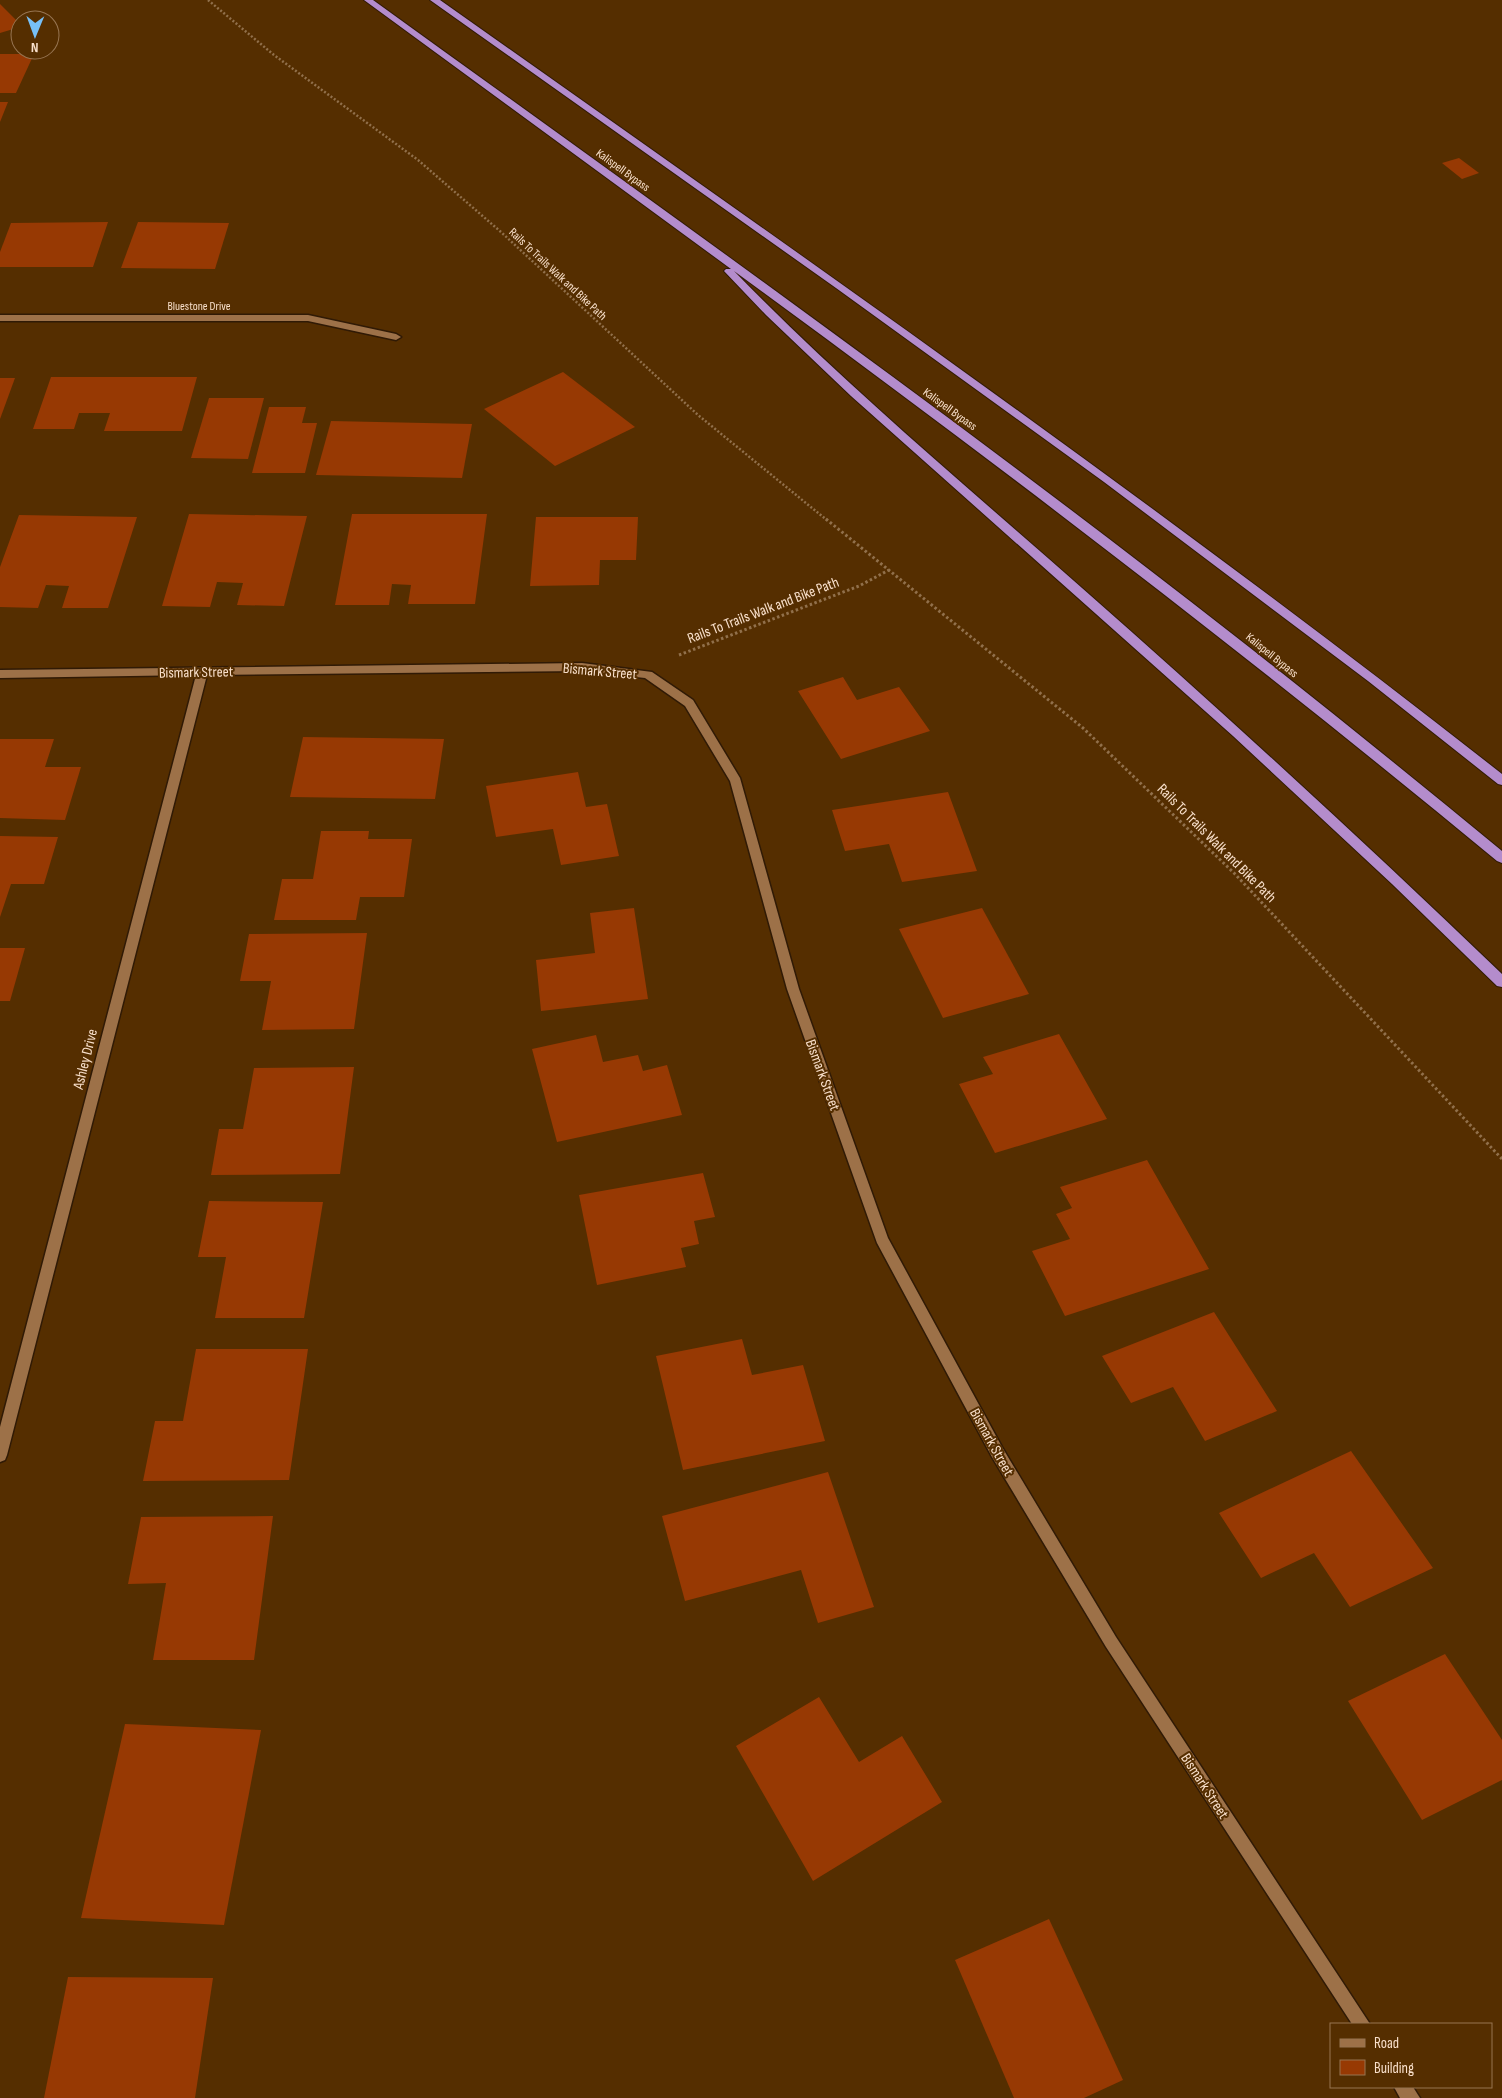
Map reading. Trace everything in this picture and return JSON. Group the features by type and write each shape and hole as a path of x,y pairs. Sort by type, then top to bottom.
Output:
{"highway":[{"name":"Kalispell Bypass","path":"368,0 1040,490 1220,629 1502,858"},
{"name":"Kalispell Bypass","path":"434,0 1014,410 1326,643 1502,781"},
{"path":"706,246 759,303 832,373 1284,774 1406,888 1502,982"}],"street":[{"name":"Bluestone Drive","path":"0,318 308,318 396,337"},
{"name":"Bismark Street","path":"0,674 582,667 648,676 689,703 736,781 793,989 882,1239 997,1452 1111,1642 1361,2023"},
{"name":"Ashley Drive","path":"0,1455 202,672"}],"path":[{"name":"Rails To Trails Walk and Bike Path","path":"208,0 274,55 418,160 501,232 698,416 1083,728 1228,867 1502,1159"},
{"name":"Rails To Trails Walk and Bike Path","path":"648,676 678,655 859,586 889,570"}],"building":[{"path":"0,4 10,14 10,30 0,33"},
{"path":"0,54 10,54 10,60 31,60 16,93 0,93"},
{"path":"0,102 8,102 0,122"},
{"path":"1459,158 1479,173 1462,179 1442,163"},
{"path":"108,222 93,267 0,267 0,252 11,223"},
{"path":"138,222 229,223 215,269 121,268"},
{"path":"563,372 635,427 555,466 484,409"},
{"path":"51,377 197,377 182,431 104,431 110,413 79,413 74,429 33,429"},
{"path":"0,378 15,378 0,419"},
{"path":"209,398 264,398 248,459 191,458"},
{"path":"269,407 306,407 302,423 317,423 305,473 252,473"},
{"path":"331,421 472,424 462,478 316,475"},
{"path":"189,514 307,516 284,606 237,605 243,583 217,582 210,607 162,606"},
{"path":"352,514 487,514 475,604 408,604 411,585 392,584 389,605 335,605"},
{"path":"19,515 137,517 108,608 62,608 69,586 46,585 38,608 0,607 0,567"},
{"path":"536,517 638,517 636,560 600,560 599,585 530,586"},
{"path":"843,677 857,700 899,687 930,731 841,759 798,691"},
{"path":"303,737 444,739 435,799 290,797"},
{"path":"0,739 54,739 45,767 81,767 65,820 0,818"},
{"path":"578,772 586,807 607,804 619,856 561,865 553,829 496,837 486,786"},
{"path":"948,792 977,871 902,882 889,844 845,851 832,810"},
{"path":"321,831 369,831 368,839 412,839 404,897 360,897 356,920 274,920 282,879 313,879"},
{"path":"0,836 58,837 44,884 11,884 0,917"},
{"path":"634,908 648,999 541,1011 536,960 595,953 590,913"},
{"path":"982,908 1029,994 943,1018 899,929"},
{"path":"367,933 354,1029 262,1030 271,981 240,981 249,934"},
{"path":"0,948 25,948 10,1001 0,1001"},
{"path":"1059,1034 1107,1119 995,1153 959,1084 993,1074 983,1057"},
{"path":"596,1035 603,1062 638,1055 643,1071 667,1065 682,1115 557,1142 532,1049"},
{"path":"354,1067 340,1174 211,1175 219,1129 243,1129 254,1068"},
{"path":"1147,1160 1209,1269 1065,1316 1032,1251 1070,1239 1056,1214 1072,1208 1060,1187"},
{"path":"703,1173 715,1217 694,1221 699,1244 681,1248 686,1267 597,1285 579,1195"},
{"path":"209,1201 323,1202 304,1318 215,1318 226,1257 198,1257"},
{"path":"1214,1312 1277,1411 1205,1441 1173,1387 1131,1403 1102,1356"},
{"path":"742,1339 752,1375 803,1365 825,1441 683,1470 656,1356"},
{"path":"196,1349 308,1349 289,1480 143,1481 155,1421 183,1421"},
{"path":"1351,1451 1433,1568 1350,1607 1314,1553 1261,1578 1219,1513"},
{"path":"828,1472 874,1607 818,1623 801,1570 685,1601 662,1516"},
{"path":"273,1516 254,1660 153,1660 166,1583 128,1584 141,1517"},
{"path":"1445,1654 1502,1740 1502,1780 1422,1820 1348,1701"},
{"path":"819,1697 859,1762 902,1736 942,1802 813,1881 736,1746"},
{"path":"125,1724 261,1730 224,1925 81,1918"},
{"path":"1049,1919 1123,2080 1084,2098 1014,2098 955,1960"},
{"path":"68,1977 213,1978 195,2098 44,2098"}]}
